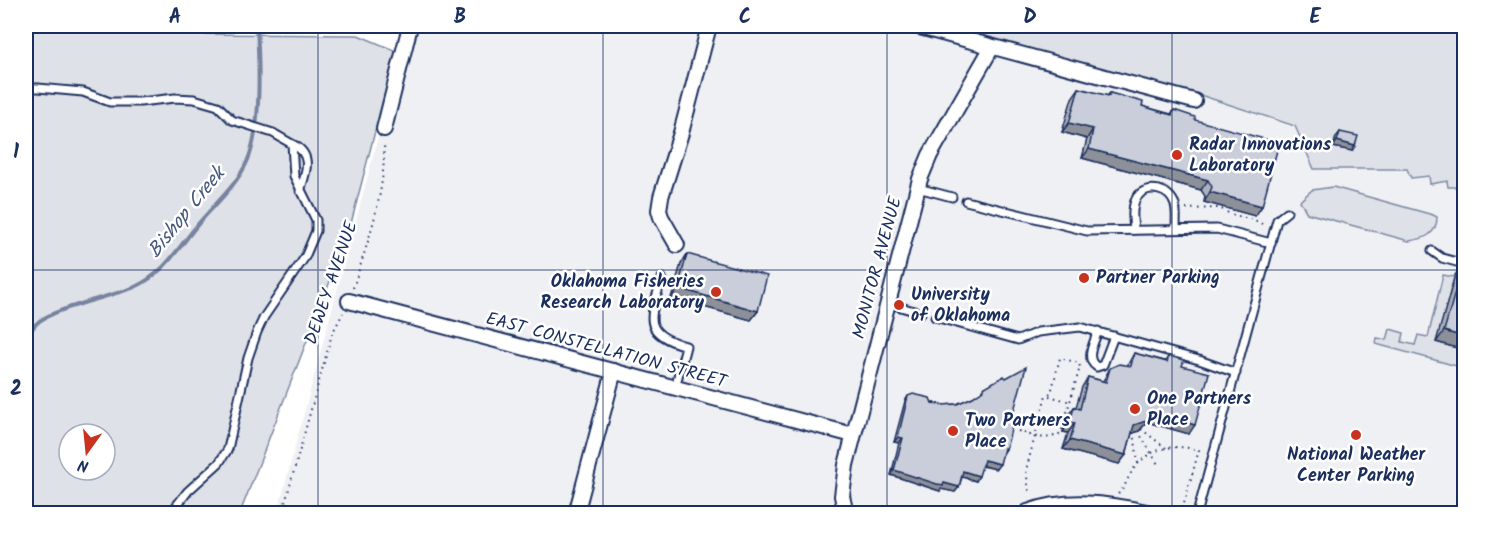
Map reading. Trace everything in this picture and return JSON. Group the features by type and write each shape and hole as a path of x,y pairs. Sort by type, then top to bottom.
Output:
{"street":[{"path":"384,129 410,26"},
{"path":"677,245 661,217 660,197 681,133 709,26"},
{"path":"916,26 1194,101"},
{"name":"MONITOR AVENUE","path":"846,513 842,496 846,465 918,188 930,154 992,47"},
{"name":"EAST CONSTELLATION STREET","path":"349,301 853,435"},
{"path":"576,513 614,371"},
{"path":"1028,513 1043,508 1068,506 1122,506 1146,513"}],"lane":[{"path":"26,93 32,88 38,88 82,92 110,102 175,98 194,99 218,106 232,120 273,133 303,152 307,159 306,175 300,191"},
{"path":"170,513 188,491 219,463 228,448 248,357 257,332 264,317 305,256 316,231 316,220 296,184 292,166 292,144"},
{"path":"918,188 952,197"},
{"path":"1134,230 1133,209 1137,198 1147,190 1154,189 1168,194 1172,200 1175,206 1176,229"},
{"path":"966,201 1087,231 1217,229 1271,243"},
{"path":"1197,513 1277,220 1287,212"},
{"path":"1432,251 1442,258 1464,264"},
{"path":"662,278 651,322 656,332 668,341 686,346 675,388"},
{"path":"887,303 921,313"},
{"path":"935,317 1018,340 1038,332 1080,327 1199,360 1236,373"},
{"path":"1098,331 1090,359 1092,365 1097,368 1103,365 1114,336"}],"path":[{"name":"DEWEY AVENUE","path":"282,513 332,334 349,301 378,200 384,158 384,129"},
{"path":"1185,209 1220,208 1230,214 1262,224"},
{"path":"1018,431 1035,436 1049,439 1061,433 1071,402 1079,363 1060,358 1051,393 1046,395 1035,436 1026,470 1029,491"},
{"path":"1046,395 1071,402"},
{"path":"1138,431 1166,448"},
{"path":"1138,431 1159,466"},
{"path":"1138,431 1138,463"},
{"path":"1122,506 1123,489 1138,463 1151,453 1176,446 1199,450 1182,509"}],"shaded area":[{"path":"26,26 197,34 358,35 396,51 348,235 240,513 26,513"},
{"name":"University of Oklahoma","path":"408,26 1464,26 1464,513 277,514"},
{"path":"944,26 1464,26 1464,187 1448,187 1447,181 1430,184 1429,176 1411,178 1407,169 1314,169 1295,126 1197,94"},
{"path":"1333,187 1433,215 1437,217 1435,228 1429,235 1409,241 1307,213 1300,201 1312,190"},
{"path":"1443,275 1454,277 1437,342 1464,350 1464,368 1376,344 1377,338 1387,340 1390,329 1404,333 1402,342 1415,345 1418,335 1428,337"}],"building":[{"name":"Radar Innovations Laboratory","path":"1079,88 1143,102 1142,106 1172,115 1174,110 1195,117 1195,120 1279,143 1262,206 1210,192 1212,187 1208,180 1089,149 1093,129 1069,123"},
{"path":"1340,132 1358,136 1355,146 1337,141"},
{"name":"Oklahoma Fisheries Research Laboratory","path":"687,254 767,276 758,311 678,288"},
{"path":"1464,265 1464,337 1444,331"},
{"name":"One Partners Place","path":"1134,353 1167,362 1169,356 1184,360 1182,366 1209,373 1195,425 1153,412 1146,421 1134,425 1126,455 1070,440 1075,423 1070,422 1074,407 1080,409 1088,377 1106,382 1110,368 1119,364 1131,366"},
{"name":"Two Partners Place","path":"1026,367 1006,449 1004,448 1000,464 984,460 979,476 963,471 959,487 944,483 943,486 894,470 903,438 898,437 908,396 913,394 930,398 932,403 943,405 957,404 973,397 1004,376 1006,378"}],"waterway":[{"name":"Bishop Creek","path":"26,339 43,318 135,287 155,275 237,179 247,162 255,132 258,95 257,26"}],"place":[{"name":"Radar Innovations Laboratory","path":"1177,155"},
{"name":"Partner Parking","path":"1084,278"},
{"name":"Oklahoma Fisheries Research Laboratory","path":"716,292"},
{"name":"University of Oklahoma","path":"899,305"},
{"name":"One Partners Place","path":"1135,409"},
{"name":"Two Partners Place","path":"953,431"},
{"name":"National Weather Center Parking","path":"1356,435"}]}
